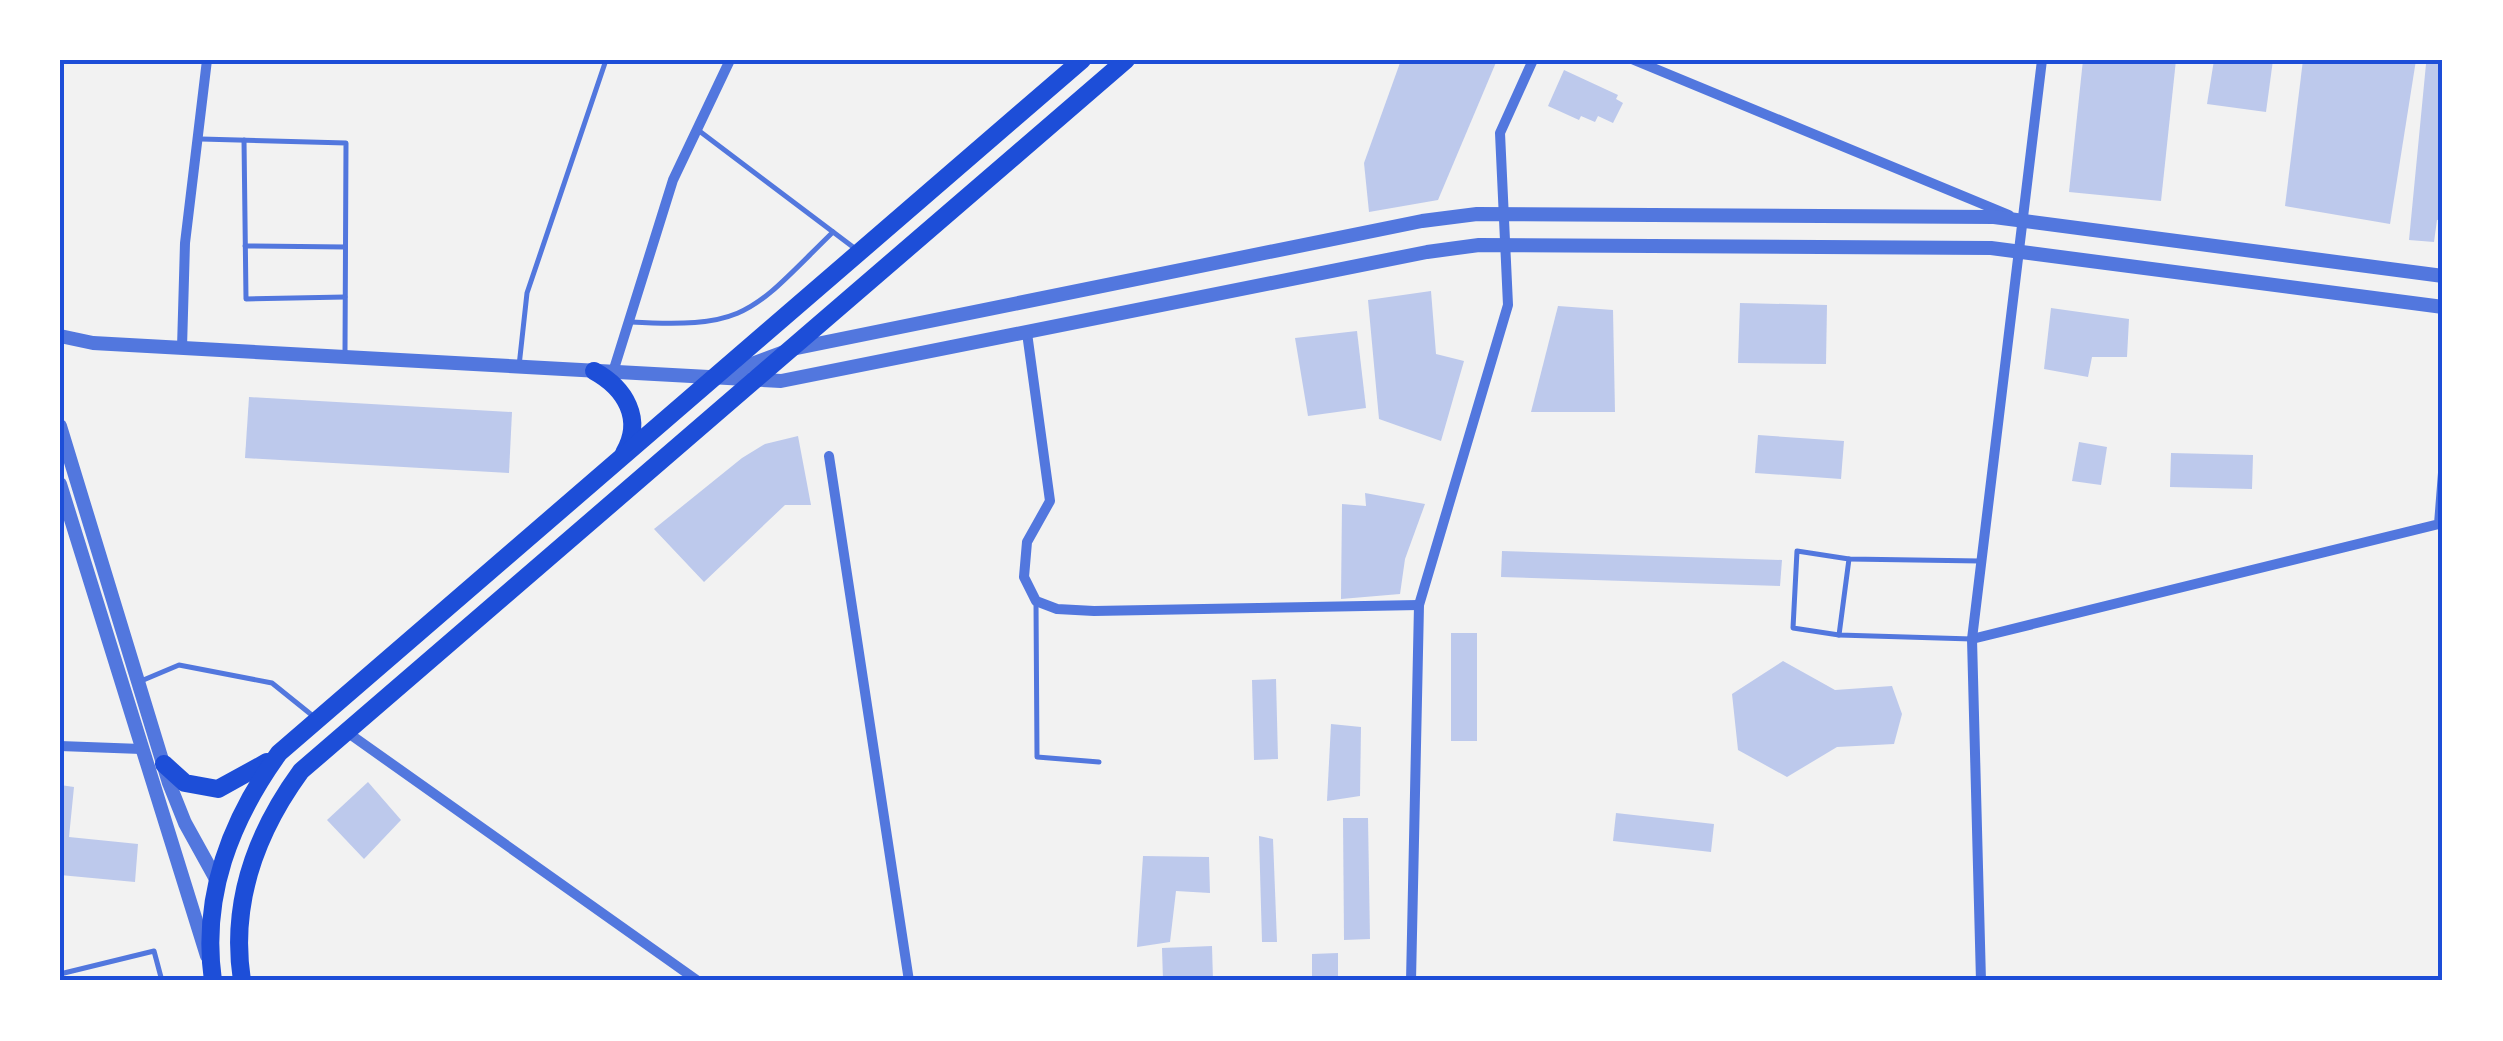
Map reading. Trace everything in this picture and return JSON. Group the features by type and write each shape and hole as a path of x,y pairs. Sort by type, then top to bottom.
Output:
{"main road":[{"path":"164,764 184,782 218,789 242,780 279,753 1082,60"},
{"path":"242,981 238,934 244,885 267,822 301,771 1126,60"},
{"path":"603,372 624,396 632,416 631,437 618,461"},
{"path":"212,976 211,909 216,878 242,810 279,753"},
{"path":"216,878 238,934"}],"street":[{"path":"182,348 186,242 206,60"},
{"path":"603,372 628,322 673,180 730,60"},
{"path":"1410,981 1419,605 1508,304 1500,133 1533,60"},
{"path":"1634,60 2023,221"},
{"path":"1981,981 1972,639 2042,60"},
{"path":"715,378 792,349 1422,221 1506,214 1950,214 2443,276"},
{"path":"60,336 93,343 791,380 1427,252 1505,245 1950,246 2019,251 2443,307"},
{"path":"1027,333 1050,501 1027,542 1024,577 1036,601 1057,609 1094,611 1419,605"},
{"path":"60,348 93,343"},
{"path":"60,426 164,764 185,823 216,878"},
{"path":"829,456 909,981"},
{"path":"1972,639 2440,524 2443,473"},
{"path":"60,484 212,976"},
{"path":"344,730 698,981"},
{"path":"60,746 141,749"}],"lane":[{"path":"519,367 528,293 605,63 600,60"},
{"path":"696,128 860,252"},
{"path":"198,138 346,144 345,357"},
{"path":"244,140 246,299 345,297"},
{"path":"628,322 695,324 737,316 772,292 833,232"},
{"path":"246,246 345,247"},
{"path":"1972,639 1838,635 1794,628 1797,550 1849,560 1980,560"},
{"path":"1838,635 1849,560"},
{"path":"1036,601 1037,757 1099,762"},
{"path":"138,682 179,665 272,683 315,718"},
{"path":"60,974 154,951 162,981"}],"building":[{"path":"1401,60 1497,60 1438,200 1369,212 1364,163"},
{"path":"2083,60 2176,60 2161,201 2069,192"},
{"path":"2214,60 2273,60 2266,112 2207,104"},
{"path":"2303,60 2416,60 2390,224 2285,206"},
{"path":"2443,60 2443,219 2437,220 2434,242 2409,240 2426,64"},
{"path":"1564,70 1618,95 1616,99 1623,103 1613,123 1598,116 1595,122 1581,116 1579,120 1548,106"},
{"path":"1431,291 1436,354 1464,361 1441,441 1379,419 1368,300"},
{"path":"1740,303 1827,305 1826,364 1738,363"},
{"path":"1558,306 1613,310 1615,412 1531,412"},
{"path":"2051,308 2129,319 2127,357 2092,357 2088,377 2044,369"},
{"path":"1357,331 1366,408 1308,416 1295,338"},
{"path":"249,397 512,412 509,473 245,458"},
{"path":"1758,435 1844,441 1841,479 1755,473"},
{"path":"798,436 811,505 785,505 704,582 654,529 742,458 765,444"},
{"path":"2079,442 2107,447 2101,485 2072,481"},
{"path":"2171,453 2253,455 2252,489 2170,487"},
{"path":"1365,493 1425,504 1405,559 1400,594 1341,599 1342,504 1366,506"},
{"path":"1502,551 1782,560 1780,586 1501,577"},
{"path":"1451,633 1477,633 1477,741 1451,741"},
{"path":"1783,661 1835,690 1892,686 1902,714 1894,744 1837,747 1787,777 1738,750 1732,694"},
{"path":"1276,679 1278,759 1254,760 1252,680"},
{"path":"1331,724 1361,727 1360,796 1327,801"},
{"path":"368,782 401,820 364,859 327,820"},
{"path":"60,785 74,787 69,837 138,844 135,882 60,875"},
{"path":"1616,813 1714,824 1711,852 1613,841"},
{"path":"1343,818 1368,818 1370,939 1344,940"},
{"path":"1259,836 1273,839 1277,942 1262,942"},
{"path":"1143,856 1209,857 1210,893 1176,891 1170,942 1137,947"},
{"path":"1212,946 1213,981 1163,981 1162,948"},
{"path":"1338,953 1338,981 1312,981 1312,954"}]}
